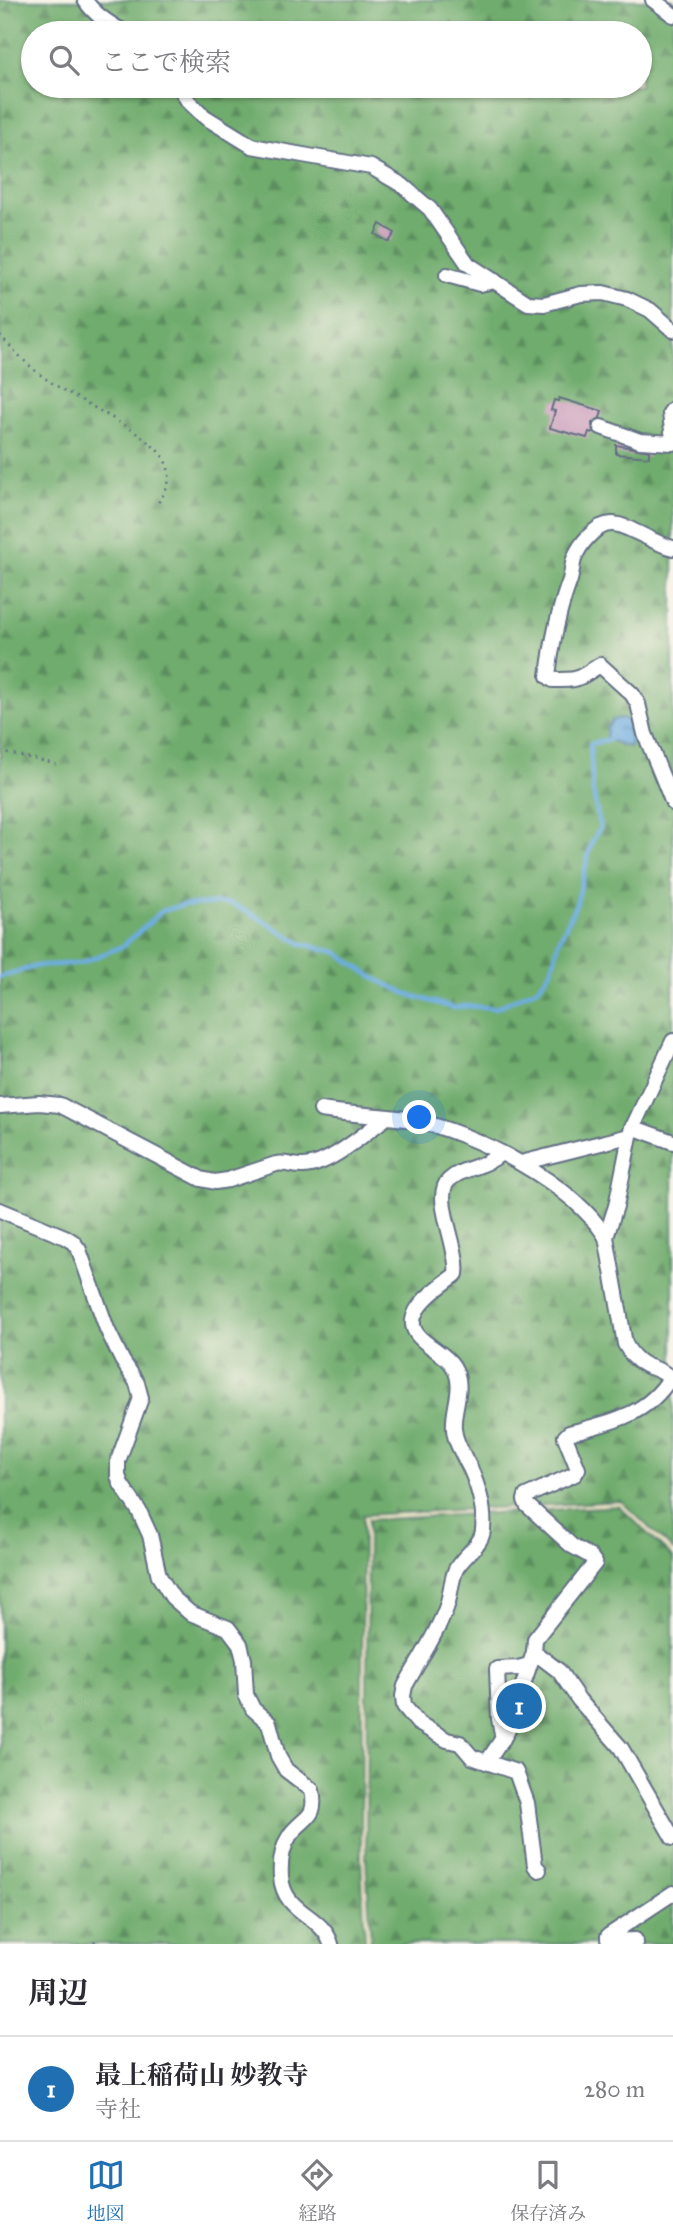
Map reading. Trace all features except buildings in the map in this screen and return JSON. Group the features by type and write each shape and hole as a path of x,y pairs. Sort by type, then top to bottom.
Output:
{"street":[{"path":"85,0 89,7 108,21"},
{"path":"653,0 673,15"},
{"path":"186,98 205,117 252,146 371,167 402,184 430,209 468,264 528,303 544,304 581,294 603,293 627,299 650,310 673,330"},
{"path":"447,275 480,284 495,281"},
{"path":"601,427 640,441 673,441 670,413 673,409"},
{"path":"673,548 659,545 613,524 601,526 589,536 575,556 552,637 548,676 553,680 575,680 587,676 600,665 632,694 673,803"},
{"path":"639,752 645,734"},
{"path":"606,1237 616,1206 631,1132 673,1041"},
{"path":"0,1106 39,1103 60,1105 201,1179 215,1182 276,1164 286,1163 302,1167 318,1163 387,1117"},
{"path":"321,1110 413,1121 445,1130 521,1163 558,1189 597,1224 606,1237 625,1344 632,1356 643,1364 666,1373 670,1378 646,1406 626,1418 569,1433 565,1437 578,1469 575,1474 526,1496 527,1505 595,1563 535,1639 531,1659 503,1739 487,1762"},
{"path":"521,1163 631,1132 673,1142"},
{"path":"501,1153 491,1163 456,1174 446,1182 443,1189 444,1213 458,1261 456,1274 421,1305 413,1321 414,1331 444,1355 458,1376 460,1385 453,1427 456,1440 471,1471 484,1524 483,1535 457,1569 445,1611 405,1686 403,1696 404,1706 418,1723 447,1740 460,1743 472,1758 516,1772 527,1803 535,1866 539,1870"},
{"path":"0,1210 65,1237 79,1250 107,1329 122,1360 138,1383 141,1398 118,1461 121,1484 139,1511 150,1535 159,1576 172,1597 190,1613 228,1628 240,1644 244,1660 246,1695 253,1709 270,1723 278,1756 286,1770 312,1790 315,1802 313,1813 290,1835 282,1855 281,1879 286,1898 328,1933 331,1944"},
{"path":"503,1739 499,1719 497,1669 518,1668 531,1659"},
{"path":"531,1659 559,1671 579,1700 621,1748 673,1838"},
{"path":"633,1944 636,1943 635,1940 611,1941 608,1936 673,1893"}],"path":[{"path":"0,335 49,382 121,424 163,457 170,474 167,489 157,504"},
{"path":"0,751 59,765"}],"green space":[{"path":"0,0 673,0 673,1550 621,1501 363,1515 361,1858 365,1944 0,1944"},
{"path":"619,1506 673,1558 673,1944 371,1944 366,1858 368,1520"}],"water":[{"path":"622,718 629,722 629,747 606,739 607,727 613,720"}],"waterway":[{"path":"0,977 37,966 81,963 123,946 162,911 183,905 230,903 302,944 336,952 374,978 407,994 454,1008 496,1008 538,988 552,969 559,941 577,902 591,844 600,828 593,792 590,744 610,739"}],"place":[{"name":"最上稲荷山 妙教寺","path":"519,1706"}]}
